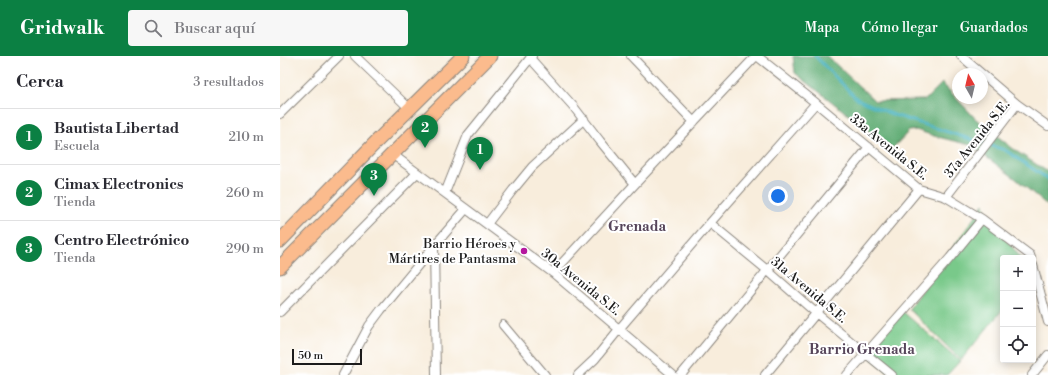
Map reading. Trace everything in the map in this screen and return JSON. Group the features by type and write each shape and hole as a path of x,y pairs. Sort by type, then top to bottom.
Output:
{"main road":[{"path":"280,241 372,146 463,56"},
{"path":"280,267 490,56"}],"street":[{"path":"280,114 339,56"},
{"path":"356,56 410,109"},
{"path":"631,56 694,122"},
{"path":"553,273 635,184 757,56"},
{"name":"33a Avenida S.E.","path":"757,56 816,103 918,189 946,197 982,219 1030,255"},
{"path":"961,56 1017,104"},
{"path":"445,193 468,135 531,57 584,119 635,184"},
{"path":"578,375 595,359 620,328 816,103"},
{"name":"37a Avenida S.E.","path":"946,197 1017,104 1048,126"},
{"path":"487,224 532,167 584,119"},
{"path":"681,375 869,147"},
{"name":"30a Avenida S.E.","path":"392,154 553,273 620,328 673,375"},
{"path":"280,312 417,173"},
{"path":"765,375 918,189"},
{"path":"343,375 369,326 466,209"},
{"path":"847,375 950,258 982,219"},
{"name":"31a Avenida S.E.","path":"710,224 892,375"},
{"path":"434,246 436,375"},
{"path":"1036,276 1048,322"},
{"path":"503,325 545,375"},
{"path":"1032,375 1048,355"}],"green space":[{"path":"793,56 827,56 875,101 925,100 942,83 952,94 952,104 962,104 976,119 1016,151 1048,172 1048,206 1016,179 970,145 916,130 909,131 892,149 795,73"},
{"path":"984,204 987,216 1019,255 1000,255 1000,313 961,360 909,309"},
{"path":"902,311 960,361 947,375 892,375 865,353"}],"waterway":[{"path":"815,56 857,99 894,115 1005,150 1048,179"}],"place":[{"name":"Cimax Electronics","path":"425,148"},
{"name":"Bautista Libertad","path":"480,170"},
{"name":"Centro Electrónico","path":"374,196"},
{"name":"Barrio Héroes y Mártires de Pantasma","path":"524,251"}],"district":[{"name":"Grenada","path":"637,227"},
{"name":"Barrio Grenada","path":"862,350"}]}
